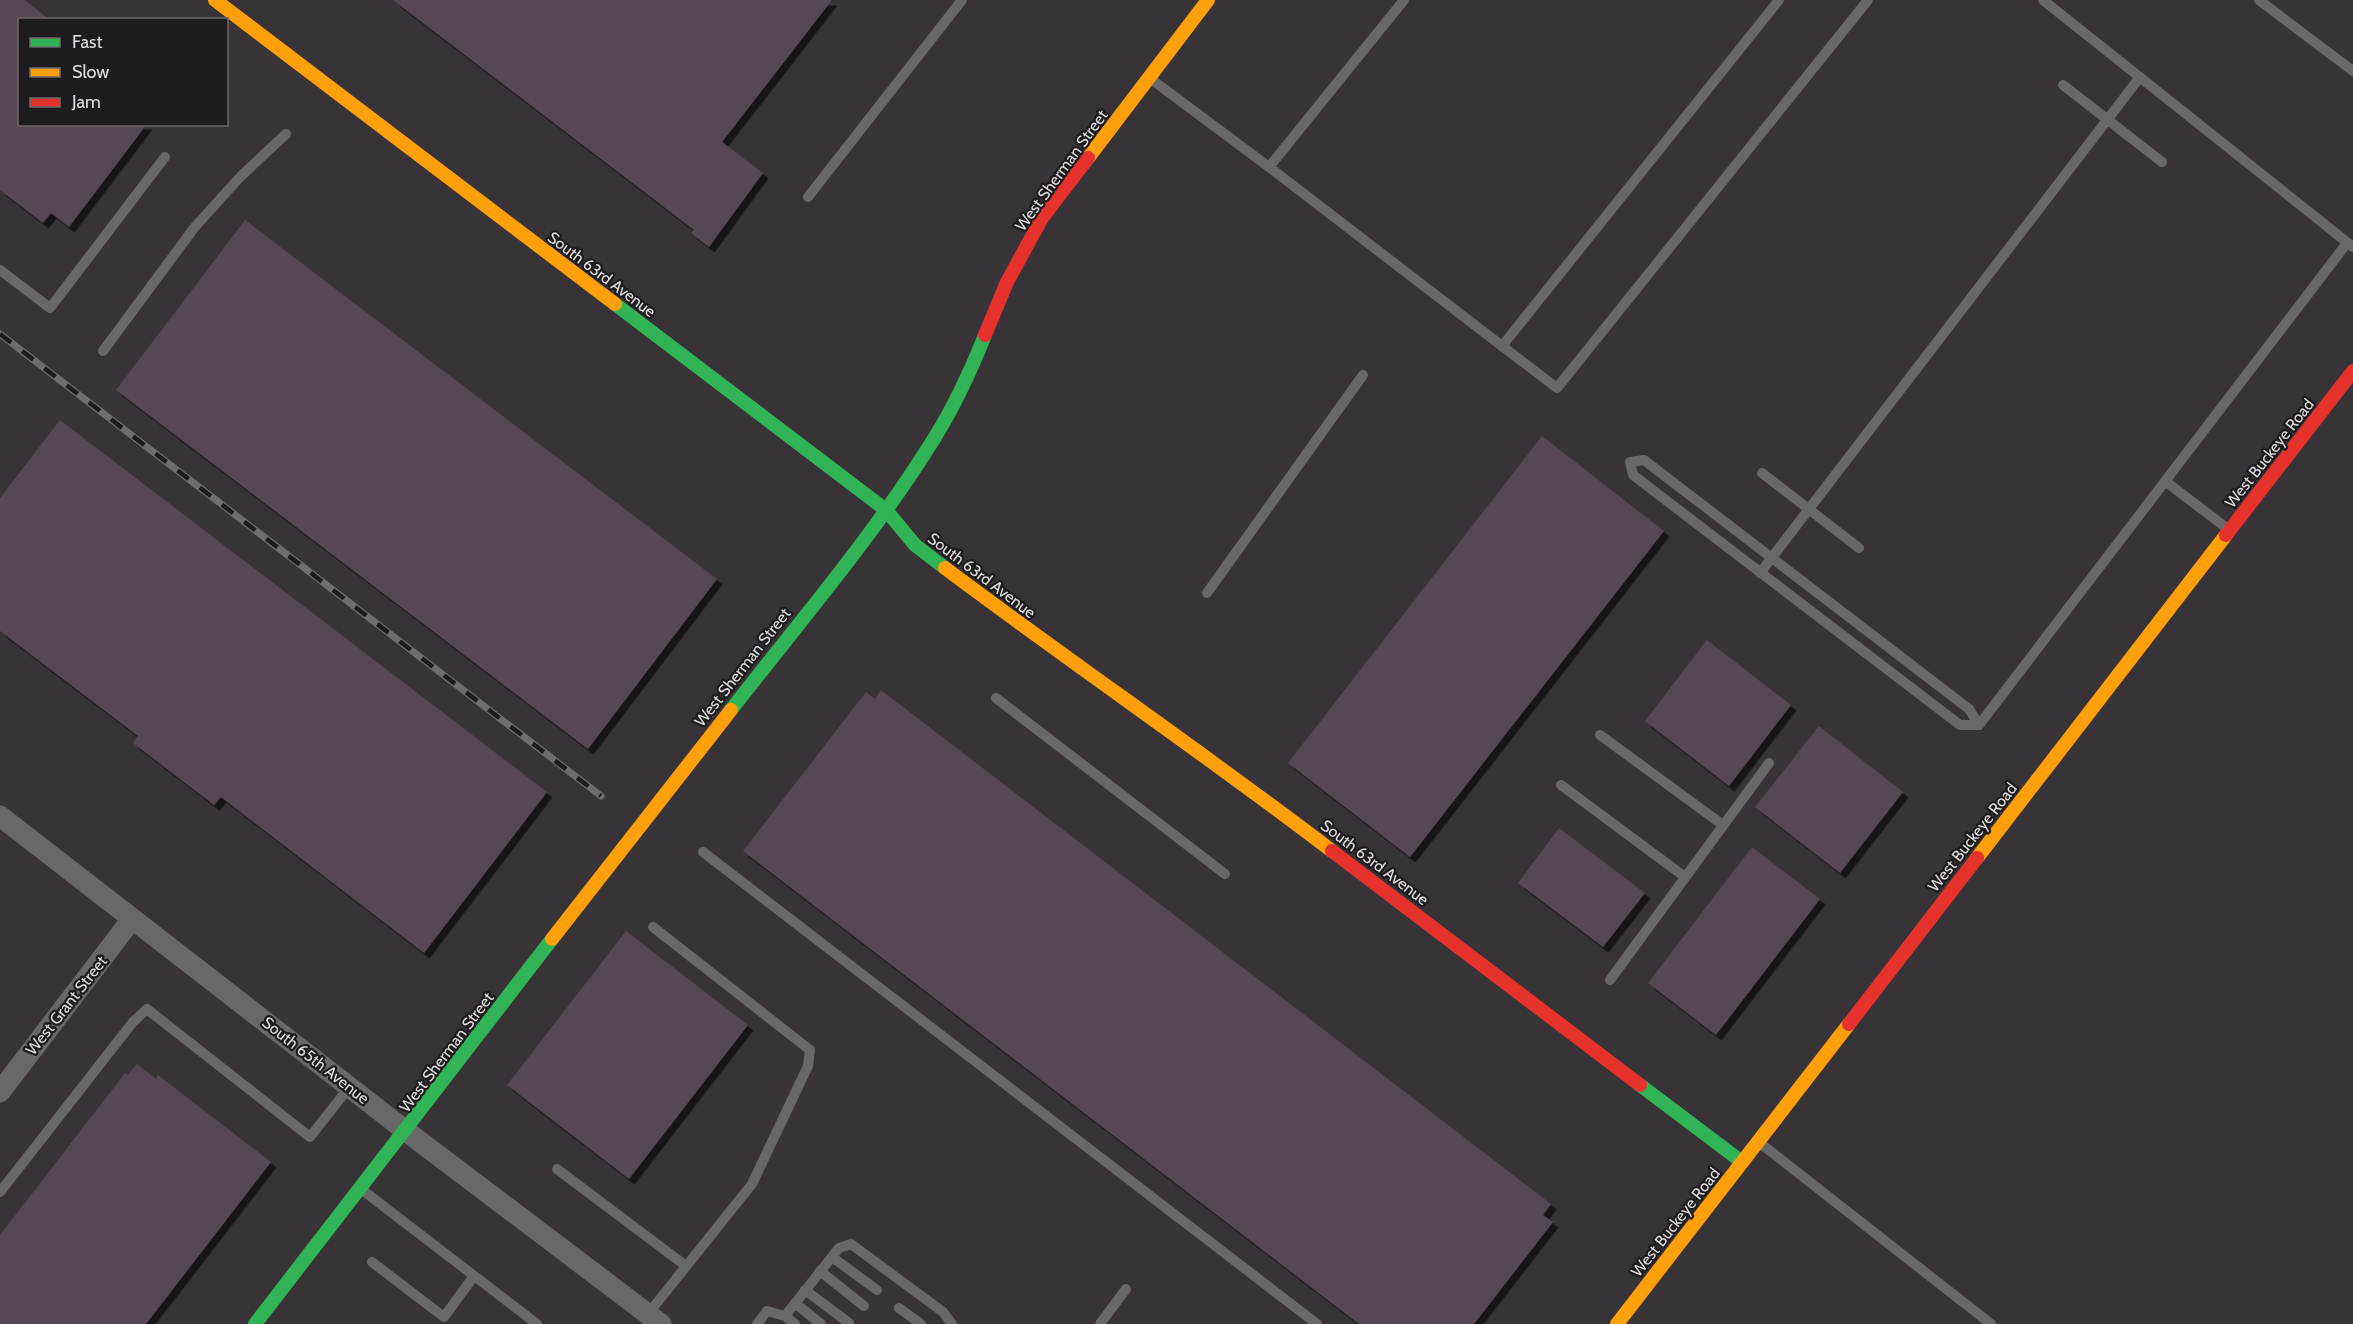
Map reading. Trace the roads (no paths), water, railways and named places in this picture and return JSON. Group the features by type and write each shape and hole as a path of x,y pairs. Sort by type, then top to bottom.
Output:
{"street":[{"name":"South 63rd Avenue","path":"215,0 886,510 915,545 1040,639 1236,778 1742,1162"},
{"name":"West Sherman Street","path":"255,1324 886,510 936,436 968,376 1007,282 1042,218 1208,0"},
{"name":"West Buckeye Road","path":"1617,1324 2353,371"},
{"name":"South 65th Avenue","path":"0,816 406,1131 655,1319"},
{"name":"West Grant Street","path":"0,1092 132,919"}],"lane":[{"path":"808,197 962,0"},
{"path":"1269,167 1404,0"},
{"path":"1502,346 1779,0"},
{"path":"1149,78 1557,388 1868,0"},
{"path":"1979,725 2350,245 2043,0"},
{"path":"2259,0 2353,71"},
{"path":"1760,573 2140,77"},
{"path":"2063,85 2162,162"},
{"path":"103,351 194,228 240,177 286,134"},
{"path":"0,270 50,308 165,157"},
{"path":"1207,593 1363,375"},
{"path":"1644,460 1969,709 1979,725 1960,725 1633,475 1630,462 1644,460"},
{"path":"1762,473 1858,548"},
{"path":"2166,481 2230,531"},
{"path":"996,698 1225,874"},
{"path":"1600,735 1723,825"},
{"path":"1610,980 1769,763"},
{"path":"1561,785 1685,877"},
{"path":"703,852 1317,1324"},
{"path":"653,927 810,1050 808,1066 752,1184 686,1266 655,1319"},
{"path":"0,1192 133,1022 147,1009 310,1137 350,1086"},
{"path":"1758,1142 1991,1324"},
{"path":"557,1168 686,1266"},
{"path":"360,1188 537,1324"},
{"path":"785,1316 839,1248 851,1244 943,1312 952,1324"},
{"path":"832,1257 877,1290"},
{"path":"372,1262 444,1317 474,1276"},
{"path":"820,1271 864,1306"},
{"path":"1100,1324 1126,1289"},
{"path":"805,1290 849,1323"},
{"path":"795,1303 821,1324"},
{"path":"899,1308 921,1324"},
{"path":"757,1324 767,1311 785,1316 795,1324"}],"railway":[{"path":"0,334 601,796"}]}
